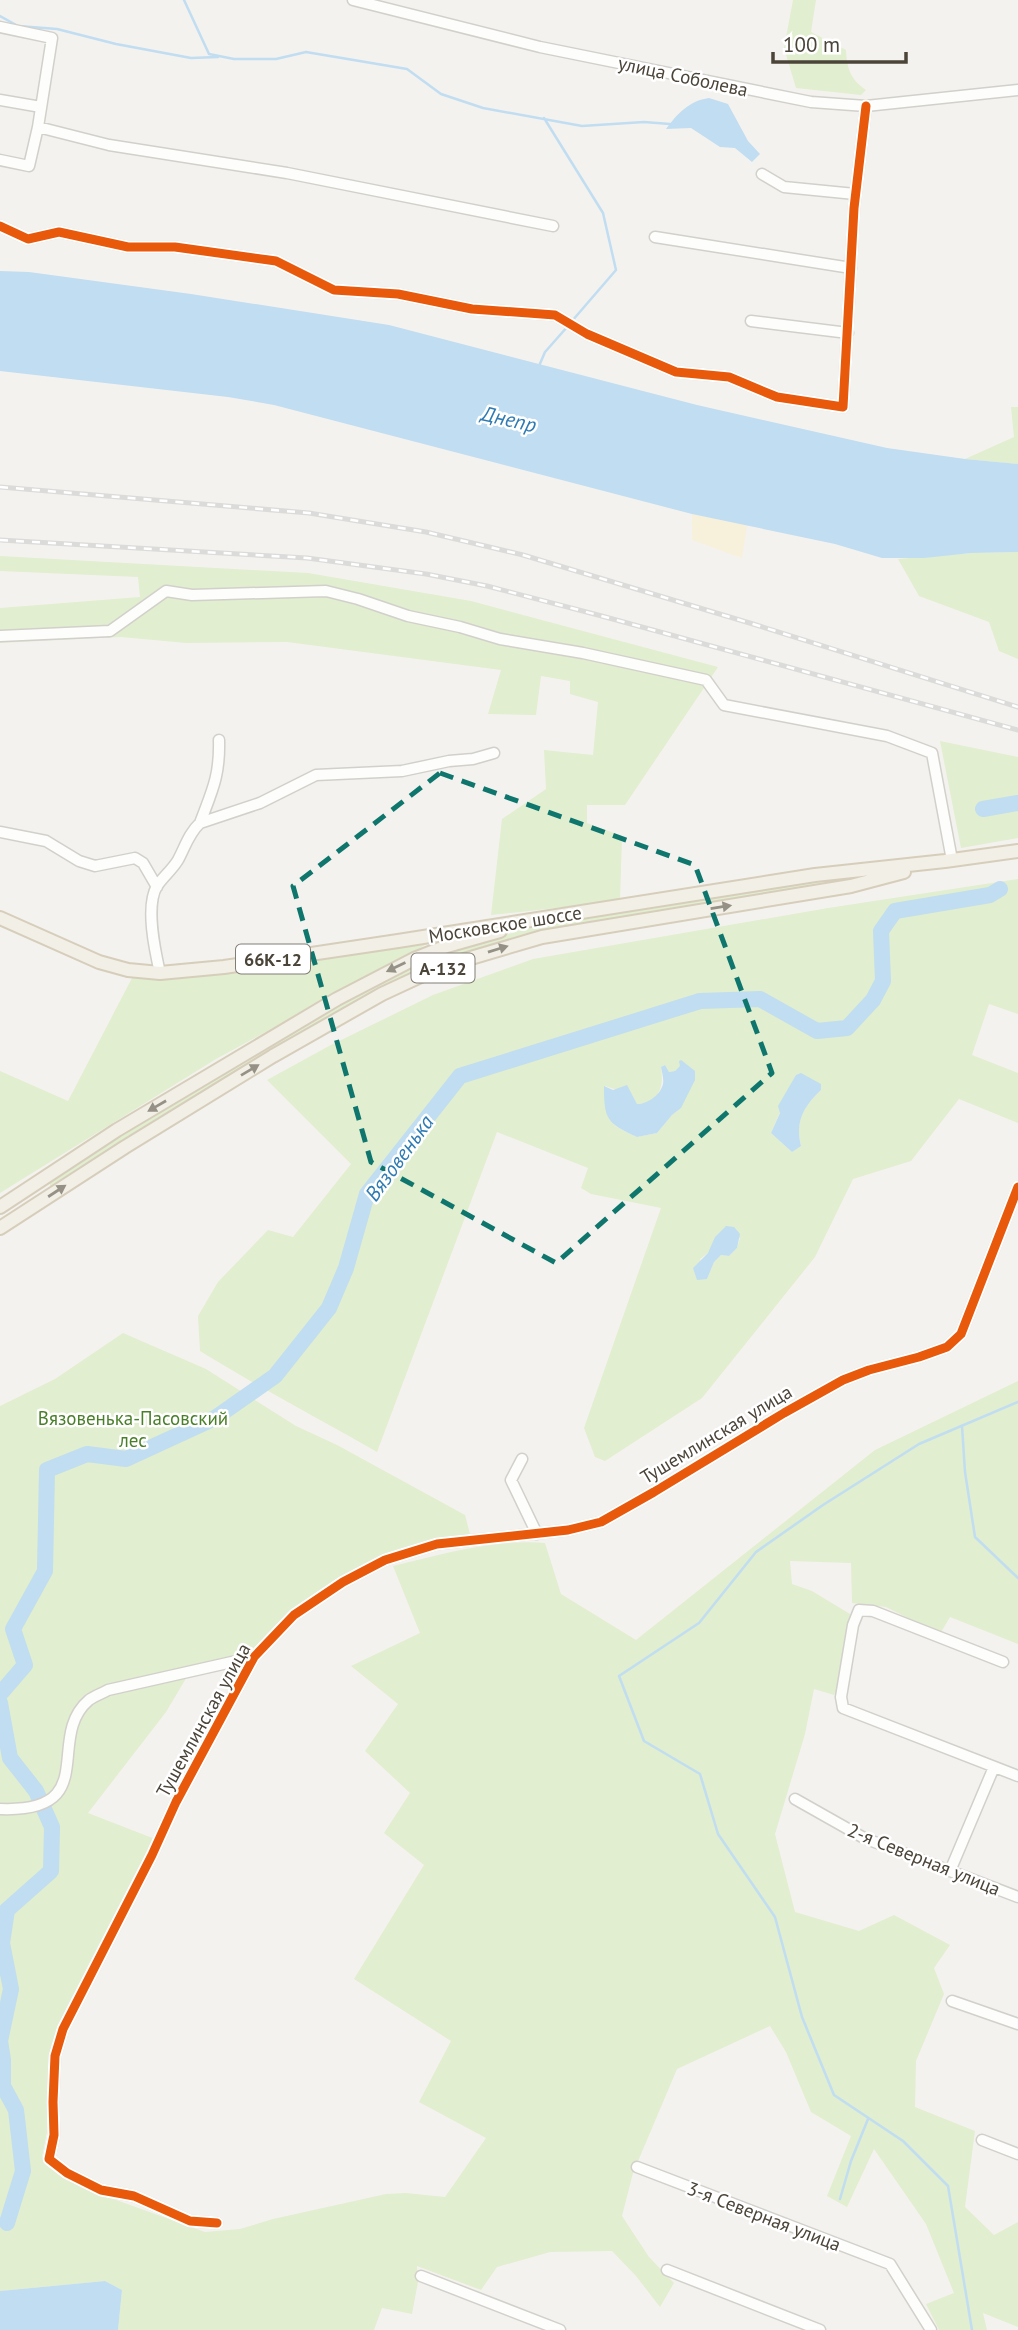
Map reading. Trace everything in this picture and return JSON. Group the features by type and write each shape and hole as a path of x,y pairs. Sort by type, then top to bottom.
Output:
{"main road":[{"name":"Московское шоссе","path":"0,918 99,962 128,970 160,973 224,967 398,941 815,875 1018,851"},
{"name":"А-132","path":"0,1228 125,1146 273,1056 382,994 425,974 542,937 851,886 948,861"},
{"name":"А-132","path":"0,1207 117,1130 373,979 414,958 447,946 554,915"}],"street":[{"name":"улица Соболева","path":"353,0 579,55 811,102 866,106 1018,90"},
{"path":"0,27 52,38 29,166 0,160"},
{"path":"0,100 41,107"},
{"path":"0,226 29,239 59,232 128,247 175,247 276,261 334,289 398,294 472,309 555,315 587,334 676,372 729,377 777,397 843,407 855,194 866,106"},
{"path":"38,127 109,145 287,173 553,226"},
{"path":"762,174 784,187 855,194"},
{"path":"655,237 851,268"},
{"path":"751,321 848,333"},
{"path":"0,636 110,631 166,591 192,595 326,591 408,616 500,639 583,653 706,680 724,705 887,736 932,754 948,861"},
{"path":"200,823 214,789 220,764 219,740"},
{"path":"160,973 152,934 153,902 157,887 170,874 193,829 200,823 260,803 316,775 402,771 449,761 473,760 494,753"},
{"path":"0,832 46,841 79,861 95,866 135,858 143,863 157,887"},
{"name":"Тушемлинская улица","path":"217,2224 190,2221 134,2196 100,2190 48,2160 54,2135 55,2056 63,2029 152,1855 176,1802 254,1657 294,1615 343,1582 385,1560 437,1544 568,1530 601,1522 843,1380 947,1347 961,1334 1018,1187"},
{"path":"522,1459 511,1480 537,1534"},
{"path":"1003,1662 873,1611 859,1610 853,1625 841,1697 844,1708 1018,1776"},
{"path":"0,1809 23,1810 34,1807 58,1792 63,1784 71,1734 78,1714 89,1699 108,1690 254,1657"},
{"path":"950,1871 994,1767"},
{"name":"2-я Северная улица","path":"794,1799 864,1838 1018,1897"},
{"path":"952,2001 1018,2024"},
{"path":"982,2140 1018,2154"},
{"name":"3-я Северная улица","path":"638,2168 890,2264 931,2330"},
{"path":"667,2270 791,2325 820,2330"},
{"path":"421,2276 560,2330"}],"highlighted area":[{"path":"440,773 695,865 772,1073 556,1263 371,1162 293,886"}],"green space":[{"path":"793,0 816,0 811,32 846,50 850,73 866,90 861,95 796,88 784,48"},
{"path":"1011,407 1018,407 1018,464 965,459 1014,437"},
{"path":"1018,552 1018,659 999,651 989,622 919,596 898,559 971,553"},
{"path":"0,556 308,573 471,601 718,667 625,805 587,805 587,823 622,836 620,901 491,915 502,819 546,789 544,750 593,755 598,702 570,694 570,681 541,676 536,715 488,714 501,670 287,642 186,643 121,637 0,643 0,608 140,597 138,577 0,571"},
{"path":"940,741 1018,757 1018,838 961,848"},
{"path":"1018,879 1018,1014 989,1004 972,1055 1018,1073 1018,1123 959,1099 911,1161 853,1179 815,1257 702,1398 605,1461 595,1457 584,1428 661,1208 591,1194 581,1188 588,1168 497,1132 377,1452 200,1351 198,1316 218,1282 268,1230 293,1237 351,1164 267,1080 433,995 533,959 828,908","holes":["665,1065 669,1072 681,1066 681,1108 657,1133 637,1137 613,1124 607,1114 605,1086 632,1095 637,1104 645,1103 659,1092 662,1081 661,1067","796,1075 821,1090 809,1102 802,1115 799,1129 801,1146 792,1152 771,1133","740,1238 737,1248 729,1256 721,1255 714,1262 707,1279 700,1259"]},
{"path":"822,882 818,885 573,925 490,945 422,969 345,1008 50,1189 50,1181 198,1087 379,982 451,952 518,931 559,922"},
{"path":"438,938 216,1059 0,1193 0,1071 68,1101 132,978 177,979"},
{"name":"Вязовенька-Пасовский лес","path":"123,1333 206,1369 296,1426 337,1445 465,1515 471,1538 434,1541 388,1554 342,1576 294,1611 255,1650 194,1665 166,1712 88,1813 155,1839 74,1996 49,2055 49,2122 42,2157 80,2187 205,2232 240,2229 386,2194 445,2197 486,2138 419,2102 451,2041 354,1979 424,1865 384,1833 410,1793 365,1751 398,1704 351,1666 420,1633 393,1566 488,1545 545,1543 561,1594 636,1640 875,1450 1018,1381 1018,1644 950,1617 940,1634 886,1607 852,1603 851,1563 790,1561 792,1584 812,1591 850,1614 838,1690 834,1695 814,1689 805,1734 775,1834 795,1912 859,1931 894,1915 950,1945 934,1968 944,1994 916,2061 915,2107 975,2131 965,2207 994,2235 1018,2222 1018,2327 983,2313 987,2330 939,2330 926,2304 954,2293 926,2224 874,2149 847,2207 827,2196 851,2136 811,2112 786,2052 770,2026 677,2069 633,2173 622,2216 649,2257 674,2283 660,2307 612,2251 550,2252 497,2267 481,2290 417,2266 418,2282 412,2314 382,2308 374,2330 118,2330 122,2290 105,2281 0,2291 0,1406 55,1379"}],"sand":[{"path":"692,514 747,525 742,558 692,540"}],"water":[{"path":"709,98 728,104 748,141 760,154 752,162 735,148 720,147 691,128 666,129 684,109"},
{"name":"Днепр","path":"0,271 29,272 191,294 389,325 697,405 887,448 1018,464 1018,552 882,558 835,544 692,514 274,405 228,397 0,371"},
{"path":"681,1060 695,1071 695,1080 681,1108 657,1133 637,1137 613,1124 605,1106 604,1086 613,1090 627,1085 637,1104 645,1103 656,1096 663,1084 661,1067 665,1065 669,1072 675,1071"},
{"path":"801,1073 821,1084 821,1090 802,1115 799,1130 801,1146 792,1152 771,1133 780,1113 778,1106 796,1075"},
{"path":"726,1226 734,1227 740,1234 737,1248 729,1256 721,1255 714,1262 707,1279 697,1280 693,1268 708,1253 715,1237"},
{"path":"105,2281 122,2290 118,2330 0,2330 0,2291"}],"waterway":[{"path":"184,0 209,54 234,59 276,59 306,52 407,69 441,94 483,108 582,126 644,122 670,124"},
{"path":"0,16 18,26 57,29 116,44 191,58 218,57"},
{"path":"544,118 603,213 616,270 572,321"},
{"path":"539,366 545,352 568,326"},
{"name":"Вязовенька","path":"983,809 1018,803"},
{"name":"Вязовенька","path":"0,1694 25,1665 13,1629 45,1571 47,1470 87,1454 126,1459 215,1418 275,1376 329,1308 346,1268 367,1194 460,1076 700,1001 760,999 817,1031 847,1028 873,1000 883,981 881,931 895,911 990,895 1000,889"},
{"path":"972,2330 948,2186 903,2141 834,2095 802,2017 775,1917 718,1834 700,1774 644,1741 619,1676 699,1623 756,1552 823,1505 919,1444 1018,1402"},
{"path":"962,1426 965,1472 975,1537 1018,1578"},
{"name":"Вязовенька","path":"0,1703 10,1758 36,1791 52,1827 51,1871 7,1910 2,1943 11,1989 0,2041"},
{"name":"Вязовенька","path":"0,2041 3,2086 16,2110 23,2171 7,2223"},
{"path":"840,2199 851,2161 868,2119"}],"railway":[{"path":"0,487 309,513 426,532 523,555 1018,707"},
{"path":"0,540 307,558 426,574 487,586 598,615 1018,730"}],"cycle path":[{"path":"0,226 28,239 59,232 128,247 175,247 276,261 334,290 398,294 472,309 555,315 587,334 676,372 729,377 777,397 843,407 854,208 866,106"},
{"path":"217,2223 190,2221 134,2196 101,2190 67,2173 49,2159 54,2135 55,2056 63,2029 152,1855 176,1802 254,1657 294,1615 343,1582 385,1560 437,1544 568,1530 601,1522 843,1380 947,1347 961,1334 1018,1187"}]}
